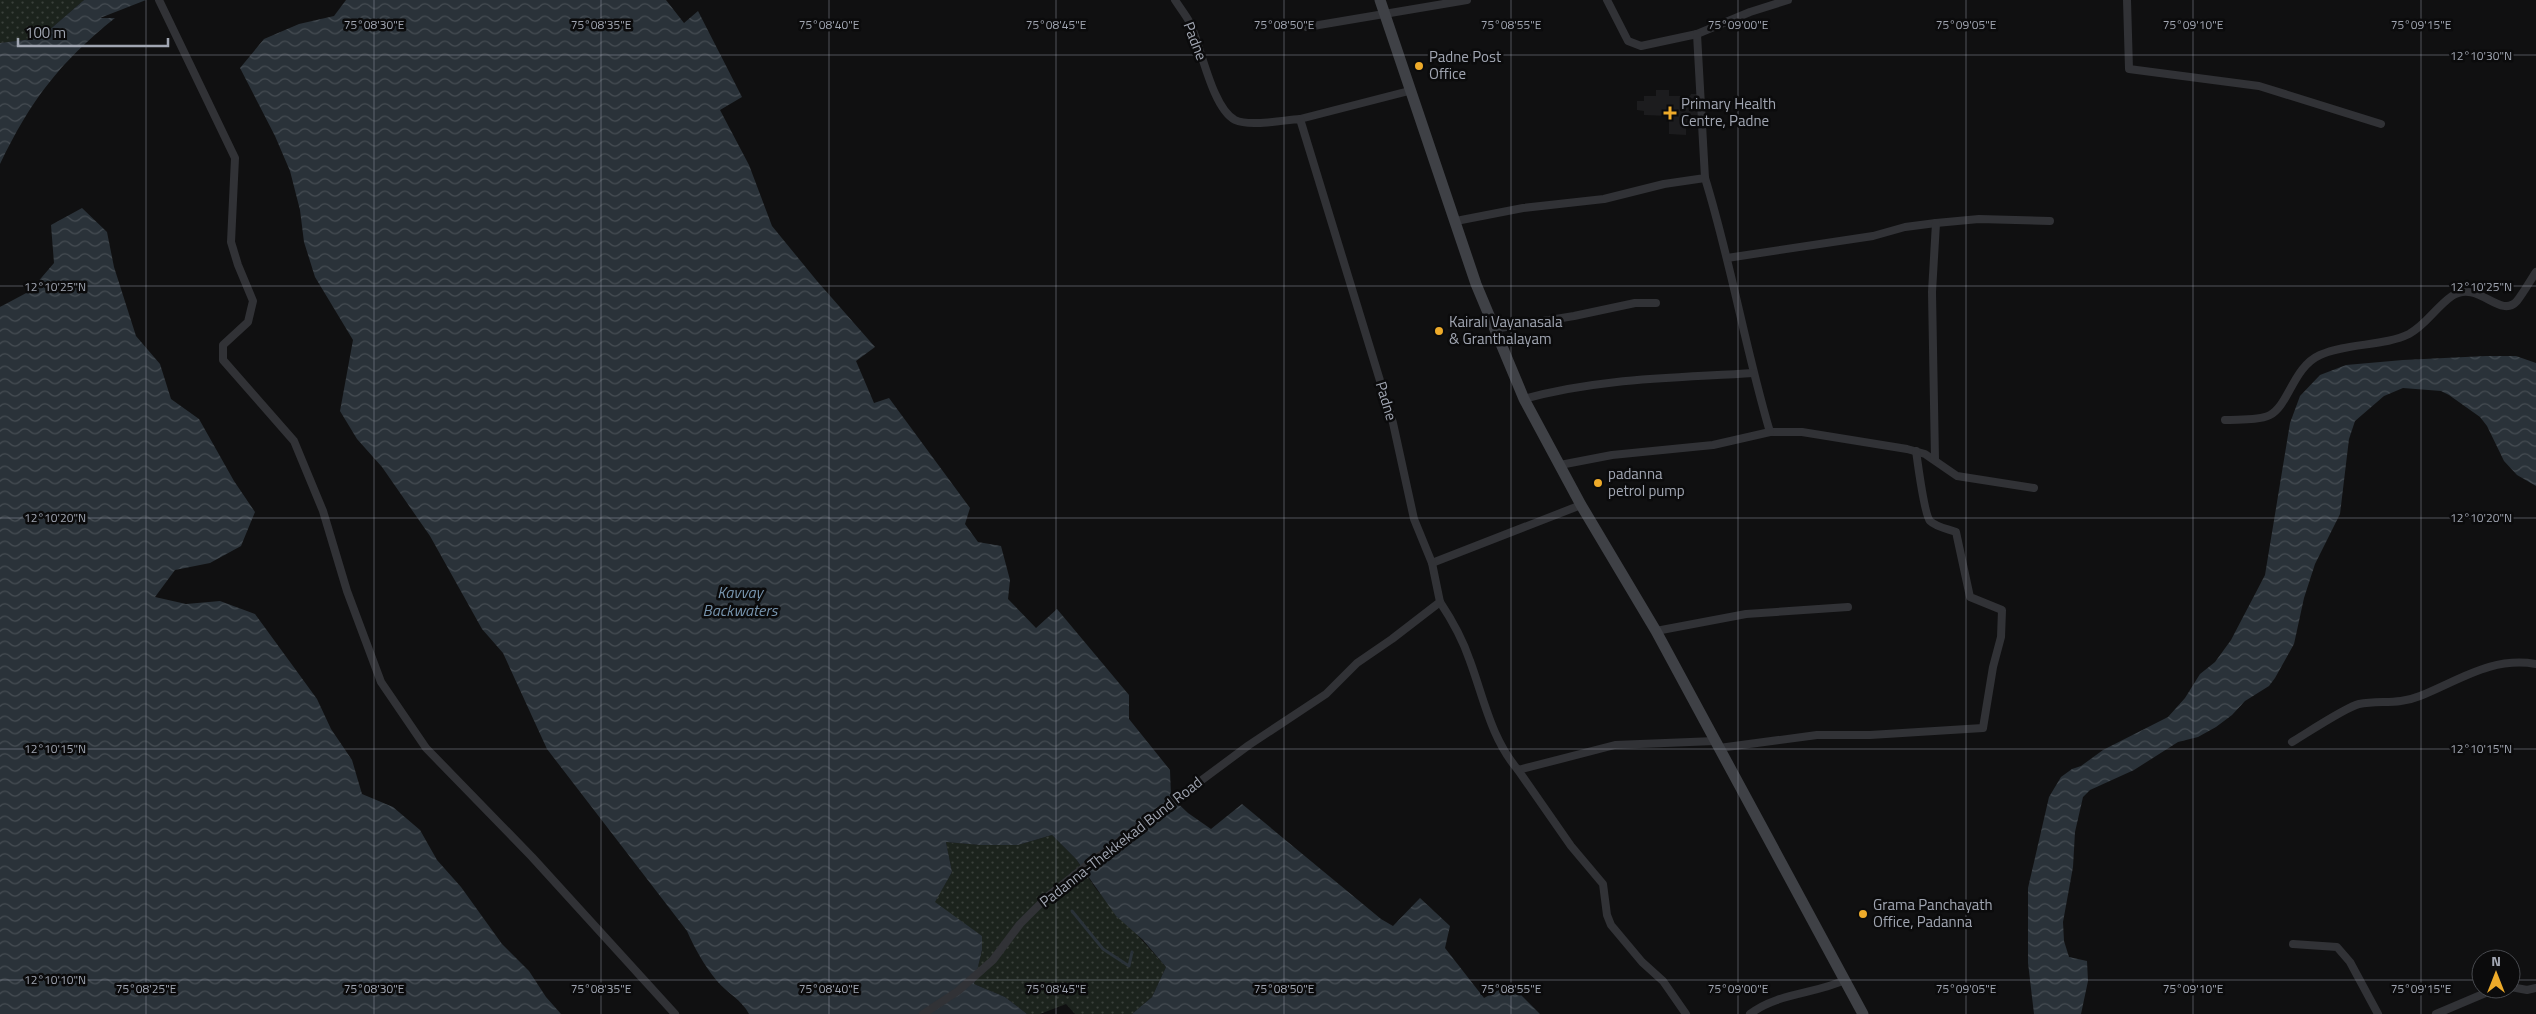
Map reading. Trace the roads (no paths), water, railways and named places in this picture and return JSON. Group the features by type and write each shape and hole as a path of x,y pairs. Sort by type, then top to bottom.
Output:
{"main road":[{"path":"1380,0 1476,284 1524,399 1581,505 1656,631 1863,1014"}],"street":[{"path":"160,0 235,158 231,242 238,266 253,301 248,322 223,345 223,360 294,441 323,511 347,590 381,682 426,748 532,857 675,1014"},
{"name":"Padne","path":"1175,0 1190,23 1211,84 1227,113 1235,120 1247,123 1300,119 1393,423 1414,519 1432,563 1440,602 1469,657 1490,725 1505,755 1518,770 1571,846 1603,884 1607,915 1611,925 1642,962 1663,981 1686,1014"},
{"path":"1307,27 1467,0"},
{"path":"1608,0 1628,41 1641,46 1697,34 1750,12 1788,0"},
{"path":"2127,0 2129,69 2259,86 2381,124"},
{"path":"1697,34 1705,178 1727,258 1752,374 1770,432"},
{"path":"1300,119 1410,91"},
{"path":"1456,221 1523,208 1604,199 1664,184 1705,178"},
{"path":"1727,258 1873,236 1905,227 1936,223 1979,219 2050,221"},
{"path":"1935,460 1932,292 1936,223"},
{"path":"2225,420 2268,416 2277,411 2302,369 2319,355 2341,348 2408,335 2453,296 2463,291 2475,293 2501,307 2507,307 2516,302 2536,272"},
{"path":"1494,328 1574,316 1635,303 1656,303"},
{"path":"1524,399 1554,391 1631,381 1752,374"},
{"path":"1560,465 1612,455 1713,445 1770,432 1818,434 1916,451 1935,460 1957,476 2034,488"},
{"path":"1518,770 1615,745 1717,744 1817,736 1870,735 1983,728 1993,667 2001,637 2002,610 1970,597 1956,532 1935,525 1929,520 1925,509 1916,451"},
{"path":"1432,563 1581,505"},
{"name":"Padanna-Thekkekad Bund Road","path":"923,1014 958,991 993,960 1020,924 1047,897 1210,773 1326,694 1357,663 1392,640 1440,602"},
{"path":"1656,631 1746,614 1848,607"},
{"path":"2292,742 2358,704 2404,701 2489,666 2504,663 2536,664"},
{"path":"2293,944 2337,947 2350,962 2378,1014"},
{"path":"1750,1014 1769,1004 1845,980"},
{"path":"2521,989 2536,988"},
{"path":"2436,1014 2471,999"}],"water":[{"path":"84,0 146,0 100,18 115,18 78,51 48,84 23,121 0,164 0,43 40,38"},
{"name":"Kavvay Backwaters","path":"346,0 666,0 684,23 698,11 742,97 720,110 749,165 772,226 875,347 856,361 874,403 889,398 970,508 965,524 978,542 1001,546 1010,580 1008,599 1036,628 1057,609 1129,695 1129,719 1170,770 1171,797 1188,813 1211,829 1242,804 1381,919 1393,926 1420,898 1450,926 1445,948 1484,998 1510,984 1540,1014 1132,1014 1152,997 1166,967 1143,940 1116,916 1076,859 1052,835 1018,845 980,845 946,842 952,872 935,902 982,936 982,950 974,984 1005,997 1027,1014 749,1014 712,975 700,957 687,931 547,749 503,653 482,629 430,536 382,467 357,439 340,411 353,340 315,277 304,242 300,210 290,171 275,136 240,68 264,39 299,24 334,16"},
{"path":"82,208 107,232 114,267 136,336 160,364 171,399 199,419 234,481 255,512 241,546 210,563 175,570 155,597 186,604 220,601 255,614 317,699 331,729 352,760 362,794 393,807 420,830 437,860 461,887 502,944 529,971 546,997 561,1014 0,1014 0,307 30,291 54,263 51,225"},
{"path":"2486,356 2516,356 2536,363 2536,486 2517,475 2504,461 2487,426 2480,417 2441,391 2403,388 2384,396 2355,421 2349,439 2340,514 2315,564 2304,598 2294,644 2275,678 2269,686 2245,701 2232,715 2216,727 2198,737 2178,742 2134,770 2090,790 2083,797 2075,832 2073,867 2063,922 2064,941 2069,957 2087,961 2088,981 2081,1014 2034,1014 2028,963 2028,888 2049,797 2061,777 2072,769 2081,766 2103,750 2168,717 2185,698 2200,674 2215,662 2231,640 2265,575 2290,423 2300,396 2320,375 2346,365"}],"waterway":[{"path":"1072,911 1103,949 1129,966 1132,952"}],"place":[{"name":"Padne Post Office","path":"1419,66"},
{"name":"Primary Health Centre, Padne","path":"1670,113"},
{"name":"Kairali Vayanasala & Granthalayam","path":"1439,331"},
{"name":"padanna petrol pump","path":"1598,483"},
{"name":"Grama Panchayath Office, Padanna","path":"1863,914"}]}
